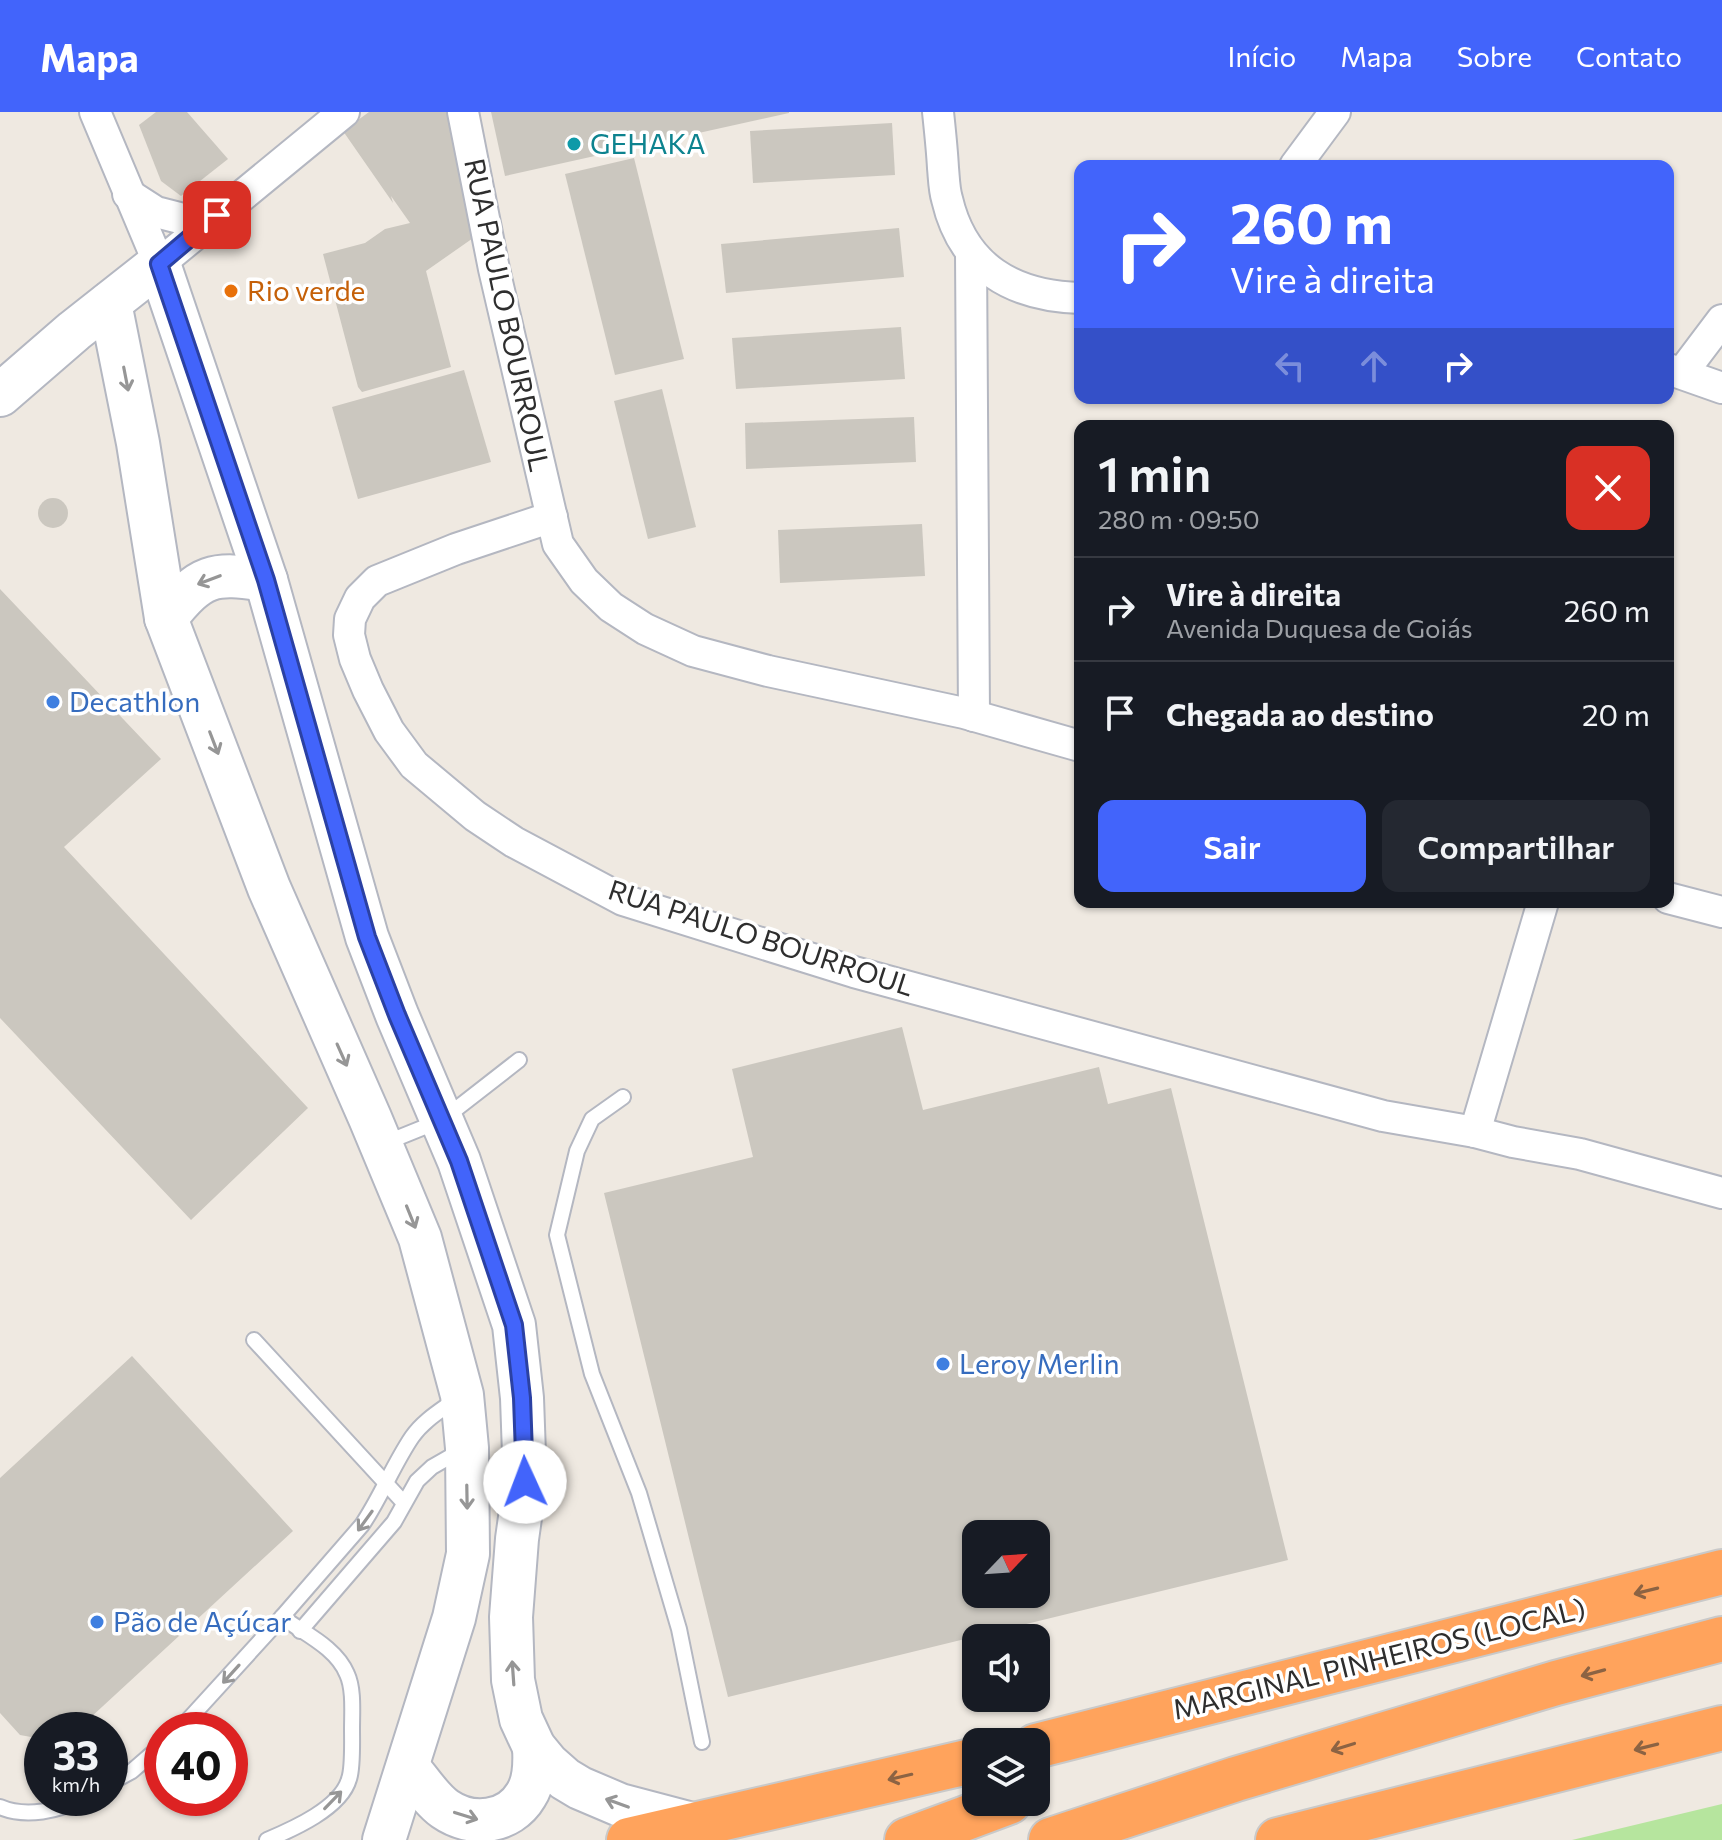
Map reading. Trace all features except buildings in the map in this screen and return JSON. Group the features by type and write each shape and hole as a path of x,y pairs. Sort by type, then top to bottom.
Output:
{"highway":[{"name":"MARGINAL PINHEIROS (LOCAL)","path":"1050,1743 1722,1572"},
{"path":"1051,1840 1251,1774 1556,1683 1722,1639"},
{"path":"1278,1840 1722,1728"},
{"path":"1050,1767 1086,1735"},
{"path":"629,1840 962,1763"},
{"path":"907,1840 971,1816"}],"street":[{"path":"95,112 159,264 266,580 367,937 459,1161 514,1325 522,1398 525,1482 511,1617 513,1680 521,1719 534,1747 565,1779 620,1805 692,1824"},
{"path":"0,395 344,112"},
{"name":"RUA PAULO BOURROUL","path":"463,112 494,269 558,544 584,581 611,607 645,629 693,651 768,671 974,716 1074,744"},
{"path":"938,112 946,198 960,236 971,253 996,275 1019,288 1044,296 1074,298"},
{"path":"1299,160 1335,112"},
{"path":"128,194 156,212 191,221 217,215"},
{"path":"971,253 974,716"},
{"path":"110,303 138,443 166,618 269,888 420,1238 462,1395 467,1448 468,1554 454,1618 384,1840"},
{"path":"1722,320 1675,371 1722,388"},
{"name":"RUA PAULO BOURROUL","path":"552,517 456,549 377,581 360,598 350,619 349,635 355,659 368,690 389,731 414,765 475,816 514,842 623,900 854,972 1383,1116 1580,1154 1722,1193"},
{"path":"166,618 190,590 204,580 231,575 266,580"},
{"path":"1674,900 1722,912"},
{"path":"1475,1132 1541,908"},
{"path":"408,1767 445,1808 468,1819 487,1821 517,1807 526,1796 534,1773 534,1747"}],"lane":[{"path":"381,1144 442,1120 519,1060"},
{"path":"623,1097 592,1119 577,1151 557,1235 592,1374 639,1493 679,1629 702,1742"},
{"path":"254,1340 404,1503"},
{"path":"195,1712 362,1525 413,1435 431,1417 462,1395"},
{"path":"300,1631 394,1522 417,1481 432,1467 467,1448"},
{"path":"267,1840 319,1814 335,1801 349,1779 351,1700 347,1674 323,1645 282,1617"},
{"path":"128,1773 144,1761"},
{"path":"0,1807 24,1812"}],"green space":[{"path":"1722,1804 1722,1840 1572,1840"}],"place":[{"name":"GEHAKA","path":"574,144"},
{"name":"Rio verde","path":"231,291"},
{"name":"Decathlon","path":"53,702"},
{"name":"Leroy Merlin","path":"943,1364"},
{"name":"Pão de Açúcar","path":"97,1622"}],"route":[{"path":"217,215 159,264 266,580 367,937 459,1161 514,1325 522,1398 525,1482"}]}
